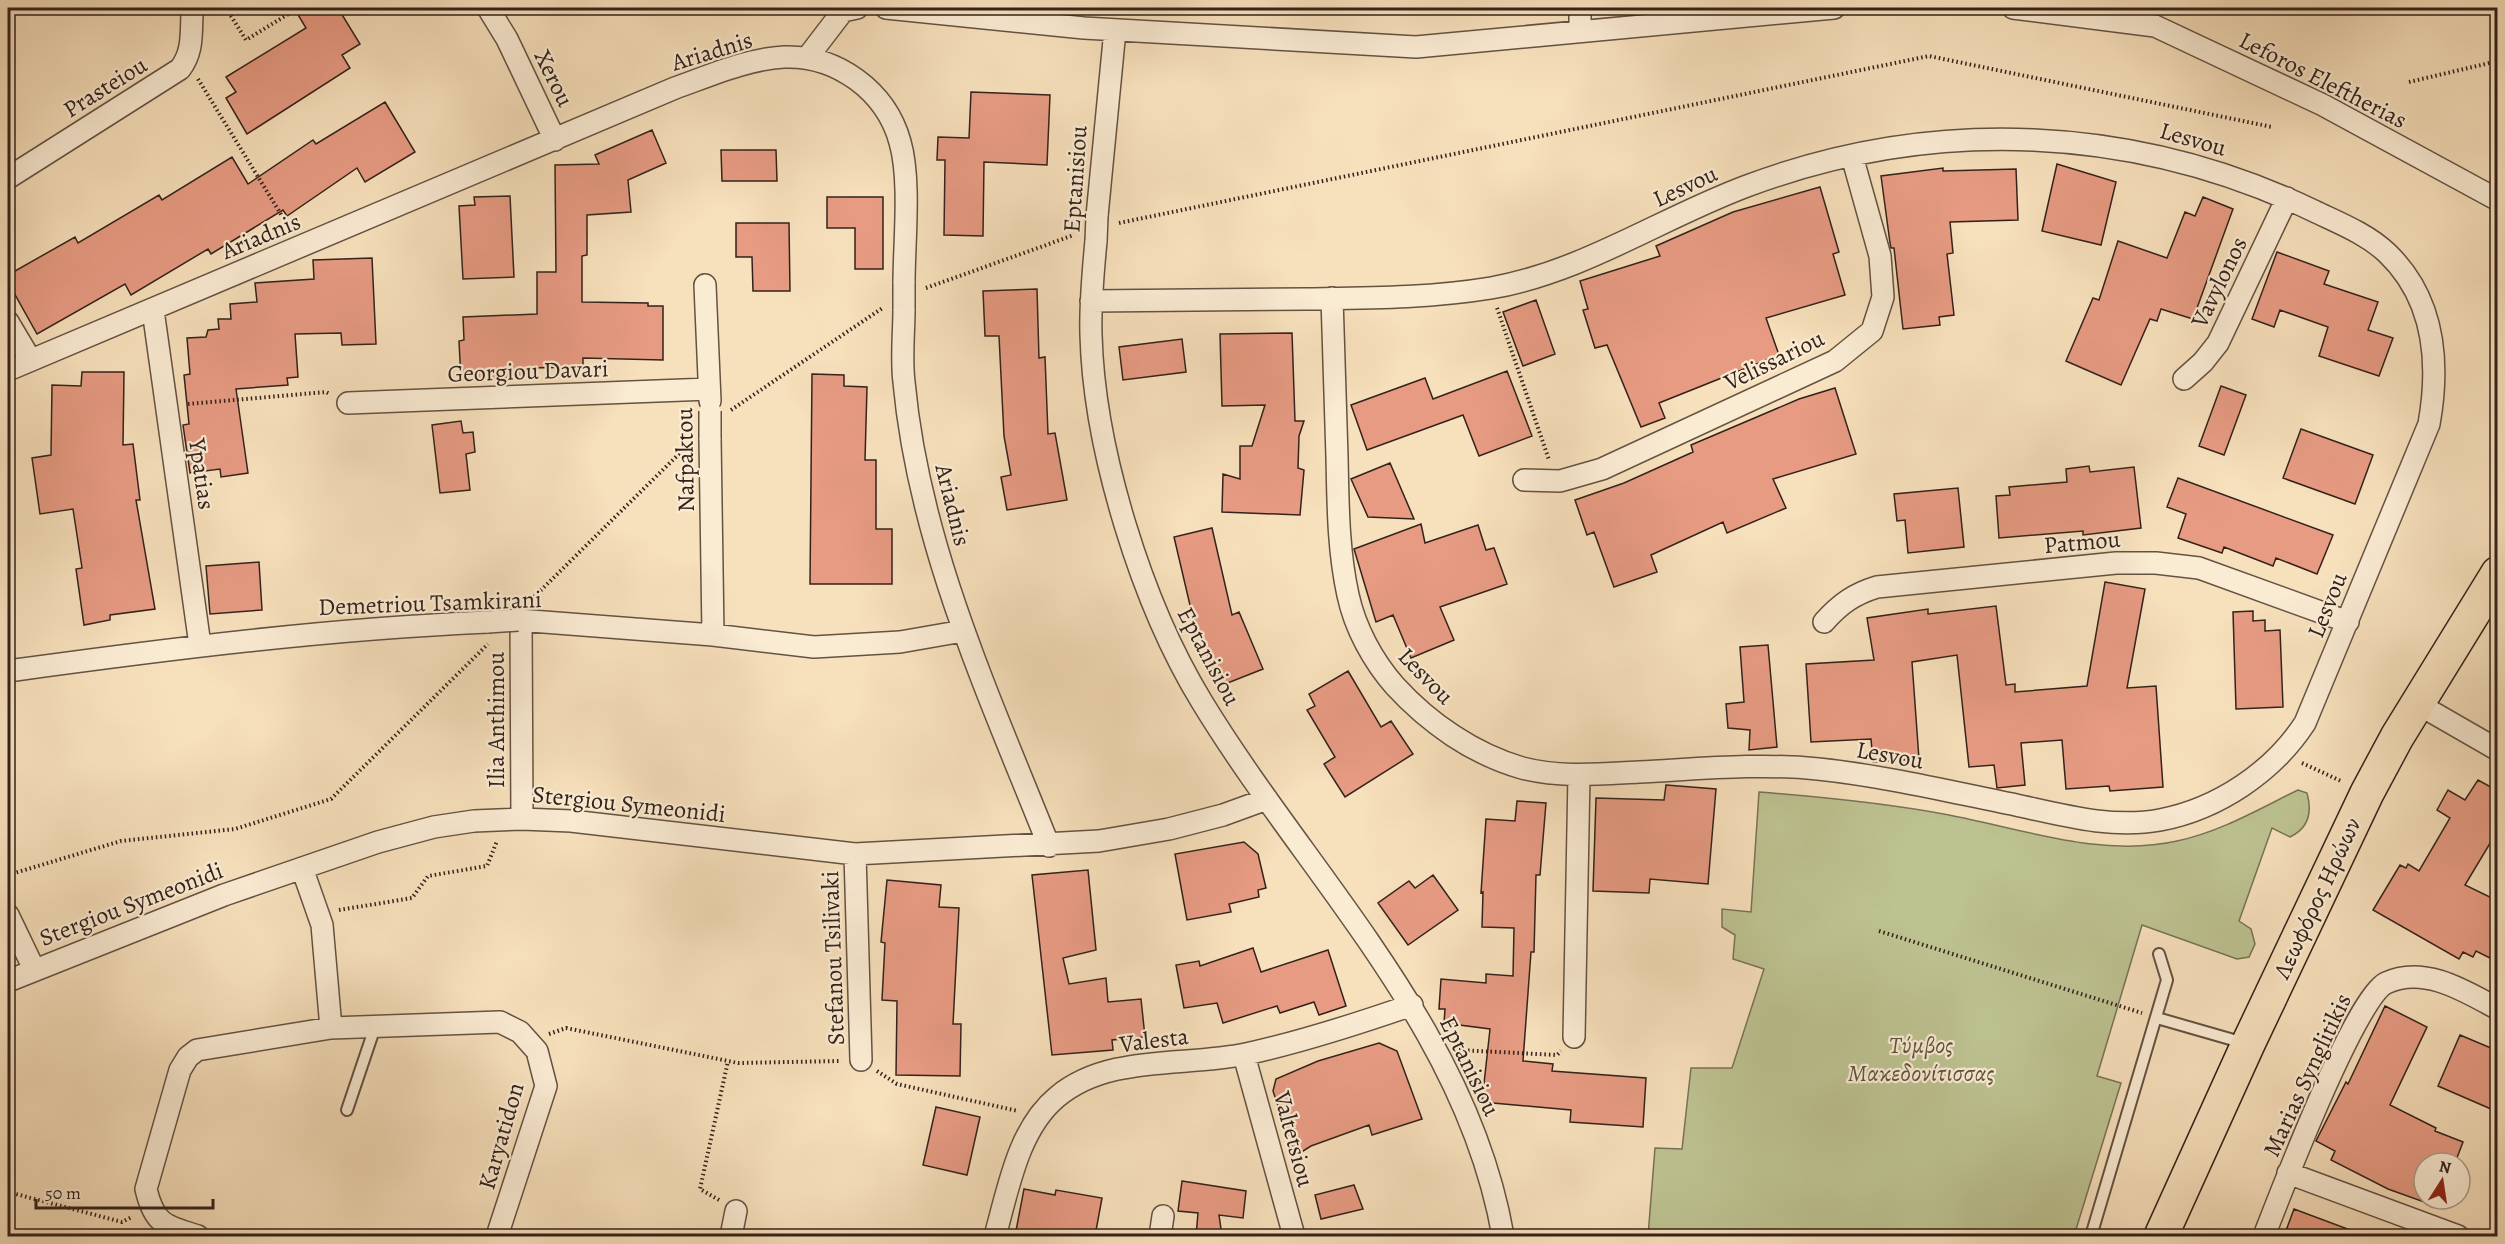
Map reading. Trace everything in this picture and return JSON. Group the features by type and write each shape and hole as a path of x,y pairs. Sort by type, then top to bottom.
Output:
{"main road":[{"name":"Λεωφόρος Ηρώων","path":"2161,1236 2248,1044 2367,793 2498,573"}],"street":[{"name":"Xerou","path":"488,8 507,39 555,140"},
{"path":"886,8 1115,30 1416,47 1834,8"},
{"path":"1580,8 1580,31"},
{"name":"Leforos Eleftherias","path":"2013,8 2155,26 2323,105 2498,200"},
{"path":"807,58 850,9"},
{"name":"Prasteiou","path":"8,178 180,69 188,59 192,14"},
{"name":"Eptanisiou","path":"1115,30 1105,220 1096,241 1091,302 1091,337 1103,432 1132,542 1155,610 1201,701 1266,799 1372,944 1412,1005 1465,1107 1487,1168 1503,1236"},
{"name":"Ariadnis","path":"8,370 675,88 735,67 782,57 807,58 827,63 859,80 876,96 900,141 904,170 911,287 895,307 912,443 930,530 963,631 1049,846"},
{"name":"Lesvou","path":"1091,302 1332,298 1417,297 1490,288 1551,271 1618,246 1745,186 1802,167 1906,146 1988,139 2064,141 2135,150 2184,161 2287,198 2357,231 2386,252 2411,282 2428,320 2435,352 2435,388 2429,424 2306,723 2282,754 2246,784 2193,811 2158,820 2125,822 2082,819 1883,779 1819,769 1757,766 1579,775 1520,767 1446,732 1420,712 1392,683 1357,626 1348,596 1340,542 1332,298"},
{"name":"Velissariou","path":"1524,480 1556,481 1602,469 1835,361 1872,331 1883,297 1880,256 1852,156"},
{"name":"Vavylonos","path":"2184,379 2203,362 2218,343 2287,198"},
{"name":"Nafpaktou","path":"705,285 710,389 717,413 703,437 713,635"},
{"name":"Ypatias","path":"153,310 200,645"},
{"path":"8,322 30,359"},
{"name":"Georgiou Davari","path":"348,404 710,389"},
{"name":"Patmou","path":"1824,622 1842,603 1858,593 1877,587 2116,563 2146,563 2199,568 2348,622"},
{"name":"Demetriou Tsamkirani","path":"8,671 200,645 384,626 490,630 522,615 824,647 900,642 963,631"},
{"name":"Ilia Anthimou","path":"514,819 522,615"},
{"path":"2418,704 2498,750"},
{"path":"1574,1037 1579,775"},
{"name":"Stergiou Symeonidi","path":"8,981 224,895 302,868 378,842 434,827 474,820 514,819 648,830 855,854 1100,842 1169,829 1223,815 1266,799"},
{"name":"Stefanou Tsilivaki","path":"855,854 861,1060"},
{"path":"302,868 322,925 331,1028"},
{"path":"8,915 34,969"},
{"name":"Marias Synglitikis","path":"2264,1236 2288,1173 2362,1010 2385,984 2402,979 2435,979 2458,987 2498,1009"},
{"name":"Valesta","path":"995,1236 1026,1139 1040,1116 1056,1097 1074,1085 1096,1075 1123,1068 1244,1055 1337,1031 1412,1005"},
{"name":"Karyatidon","path":"150,1208 146,1189 180,1070 188,1057 197,1050 331,1028 500,1022 520,1032 537,1051 546,1086 497,1236"},
{"name":"Valtetsiou","path":"1244,1055 1294,1236"},
{"path":"2288,1173 2458,1236"},
{"path":"150,1208 163,1225 198,1236"},
{"path":"731,1236 736,1211"}],"lane":[{"path":"2091,1236 2168,980 2159,954"},
{"path":"2157,1018 2248,1044"},
{"path":"347,1110 375,1027"}],"path":[{"path":"226,8 246,40 298,8"},
{"path":"1105,220 1929,56 2272,127"},
{"path":"2409,82 2498,61"},
{"path":"171,76 198,79 301,247"},
{"path":"911,287 1069,237"},
{"path":"1490,288 1556,481"},
{"path":"717,413 895,307"},
{"path":"166,406 326,392 348,404"},
{"path":"522,615 703,437"},
{"path":"8,875 121,841 235,829 331,799 490,630"},
{"path":"2282,754 2367,793"},
{"path":"318,914 412,898 428,876 487,866 514,819"},
{"path":"1878,932 2157,1018"},
{"path":"528,1041 566,1028 728,1061 861,1060 897,1084 1040,1116"},
{"path":"1435,1049 1557,1055 1574,1037"},
{"path":"728,1061 700,1189 736,1211"},
{"path":"12,1193 122,1222 150,1208"}],"green space":[{"name":"Τύμβος Μακεδονίτισσας","path":"2298,790 2307,793 2308,818 2301,829 2290,837 2272,828 2239,921 2251,929 2255,944 2249,957 2237,959 2142,925 2097,1076 2121,1083 2074,1236 1648,1236 1655,1148 1682,1149 1691,1068 1732,1068 1764,969 1733,959 1735,935 1722,927 1722,909 1751,912 1759,792 1902,807 2062,840 2120,846 2177,841 2209,832"}],"building":[{"path":"294,8 338,8 360,44 342,55 350,68 247,134 226,98 236,92 226,77 306,28"},
{"path":"971,92 1050,95 1047,165 984,162 983,236 944,235 945,160 937,160 938,137 969,138"},
{"path":"385,102 415,152 365,182 357,168 287,216 283,210 211,254 208,249 131,295 125,284 37,334 8,282 8,275 75,237 78,243 159,195 162,200 232,157 248,184 313,140 316,144"},
{"path":"652,130 666,163 628,180 631,212 587,215 587,255 582,256 582,302 648,303 648,306 663,306 663,360 583,358 583,367 529,368 529,377 461,380 459,341 464,340 463,317 537,314 537,272 556,272 555,165 599,164 595,155"},
{"path":"721,150 776,150 777,181 722,181"},
{"path":"2057,164 2116,182 2101,245 2042,231"},
{"path":"1943,168 1943,171 2016,169 2018,220 1950,222 1953,253 1947,254 1954,315 1939,317 1940,325 1903,329 1894,248 1891,248 1890,243 1881,176"},
{"path":"1820,187 1839,252 1833,254 1845,295 1766,318 1779,355 1659,403 1665,418 1641,427 1607,345 1595,348 1583,310 1588,309 1580,281 1660,256 1656,246 1733,212"},
{"path":"510,196 514,277 463,279 459,206 475,205 474,197"},
{"path":"827,197 883,197 883,269 855,269 855,228 827,228"},
{"path":"2203,197 2233,209 2193,319 2161,309 2157,321 2150,319 2121,385 2066,361 2093,298 2099,300 2118,241 2167,258 2185,212 2195,216"},
{"path":"736,223 789,223 790,291 753,291 752,257 736,257"},
{"path":"2277,252 2329,271 2324,284 2378,302 2368,330 2393,338 2379,376 2319,356 2328,327 2280,310 2274,327 2252,319"},
{"path":"372,258 376,344 342,345 341,333 295,334 298,377 287,378 288,385 236,389 248,473 221,477 220,469 190,473 183,425 189,424 184,375 190,374 187,338 206,337 208,330 219,329 218,319 231,319 230,304 257,302 255,283 314,279 313,260"},
{"path":"1037,289 1039,358 1045,357 1048,434 1055,433 1067,500 1007,510 1001,477 1011,475 1004,436 999,336 985,336 983,291"},
{"path":"1536,300 1555,354 1523,366 1503,312"},
{"path":"1292,333 1295,421 1304,421 1299,436 1298,468 1304,470 1300,515 1222,512 1223,474 1240,479 1240,446 1252,446 1265,405 1222,406 1220,334"},
{"path":"1182,339 1186,372 1123,380 1119,347"},
{"path":"1507,371 1532,436 1479,456 1463,415 1367,450 1351,405 1425,378 1433,399"},
{"path":"82,372 124,372 123,445 133,444 140,500 136,500 155,609 110,615 110,620 84,625 76,569 82,568 73,509 40,514 32,458 51,455 52,385 81,386"},
{"path":"812,374 844,375 844,386 867,387 865,460 876,460 876,529 892,529 892,584 810,584"},
{"path":"2221,386 2246,395 2224,455 2199,446"},
{"path":"1835,388 1856,454 1773,479 1786,508 1727,533 1723,522 1651,555 1657,572 1614,587 1594,532 1587,535 1575,500 1624,483 1693,452 1691,445 1799,399"},
{"path":"461,421 463,433 473,432 475,452 466,454 470,490 440,493 432,425"},
{"path":"2301,429 2373,455 2355,504 2283,478"},
{"path":"1390,463 1414,519 1368,517 1351,479"},
{"path":"2089,466 2090,472 2134,467 2141,528 2083,535 2083,531 1999,538 1996,496 2010,495 2009,487 2067,482 2066,469"},
{"path":"2178,478 2333,535 2317,574 2276,558 2273,566 2224,547 2222,553 2178,538 2186,514 2167,507"},
{"path":"1958,488 1964,547 1908,553 1905,520 1897,521 1894,494"},
{"path":"1421,524 1425,543 1478,525 1486,550 1494,548 1507,584 1440,607 1454,640 1411,658 1393,615 1376,622 1354,549"},
{"path":"1212,528 1232,615 1239,612 1263,669 1220,686 1193,618 1174,537"},
{"path":"259,562 262,610 210,614 206,566"},
{"path":"2105,582 2145,589 2127,688 2156,686 2163,787 2110,791 2109,786 2066,789 2062,740 2021,743 2025,785 1997,788 1994,765 1969,767 1957,655 1912,662 1919,759 1873,762 1871,739 1811,742 1806,664 1874,660 1867,618 1928,609 1928,614 1996,606 2006,685 2015,684 2015,692 2087,686"},
{"path":"2253,611 2253,621 2265,620 2265,631 2280,630 2283,707 2236,709 2233,612"},
{"path":"1768,645 1777,747 1749,750 1750,730 1728,728 1726,704 1744,702 1740,647"},
{"path":"1348,671 1381,727 1391,721 1413,754 1345,797 1324,764 1335,757 1307,710 1315,706 1309,694"},
{"path":"2478,780 2498,791 2498,830 2465,885 2498,901 2498,962 2476,951 2473,957 2463,952 2459,959 2373,910 2400,865 2406,868 2408,864 2419,871 2450,818 2437,810 2448,790 2465,800"},
{"path":"1666,785 1716,789 1708,884 1650,879 1649,893 1593,891 1596,798 1664,800"},
{"path":"1517,801 1546,803 1540,875 1536,875 1534,952 1531,952 1523,1061 1553,1064 1552,1071 1646,1078 1643,1127 1570,1122 1571,1110 1482,1102 1490,1029 1444,1023 1445,1009 1439,1009 1441,979 1486,983 1486,974 1513,976 1514,928 1482,927 1483,892 1481,893 1486,819 1515,821"},
{"path":"1244,842 1258,854 1266,888 1258,890 1259,897 1229,904 1231,912 1187,920 1175,854"},
{"path":"1088,870 1096,950 1063,958 1069,984 1106,978 1108,1002 1141,999 1145,1037 1112,1040 1113,1050 1052,1055 1032,875"},
{"path":"1433,875 1458,910 1408,945 1378,903 1409,881 1415,888"},
{"path":"887,880 941,885 939,907 959,908 953,1024 961,1024 960,1076 896,1075 897,1001 882,1000 885,943 881,942"},
{"path":"1253,948 1261,972 1328,950 1346,1006 1319,1015 1314,1002 1280,1013 1277,1006 1223,1023 1217,1003 1184,1008 1176,965 1199,961 1200,966"},
{"path":"2385,1006 2427,1027 2390,1105 2436,1128 2435,1131 2463,1142 2460,1151 2412,1151 2412,1198 2388,1189 2331,1160 2335,1151 2316,1141 2346,1082 2348,1084"},
{"path":"2460,1035 2498,1051 2498,1112 2438,1086"},
{"path":"1379,1043 1397,1051 1422,1119 1372,1135 1369,1125 1311,1146 1295,1156 1273,1091 1276,1079 1318,1061"},
{"path":"936,1107 980,1117 967,1175 923,1165"},
{"path":"1182,1181 1246,1191 1243,1218 1219,1215 1222,1236 1196,1236 1198,1213 1178,1211"},
{"path":"1354,1185 1363,1209 1321,1219 1315,1195"},
{"path":"1024,1189 1055,1195 1056,1190 1102,1198 1095,1236 1015,1236"},
{"path":"2294,1209 2361,1234 2361,1236 2284,1236"}]}
